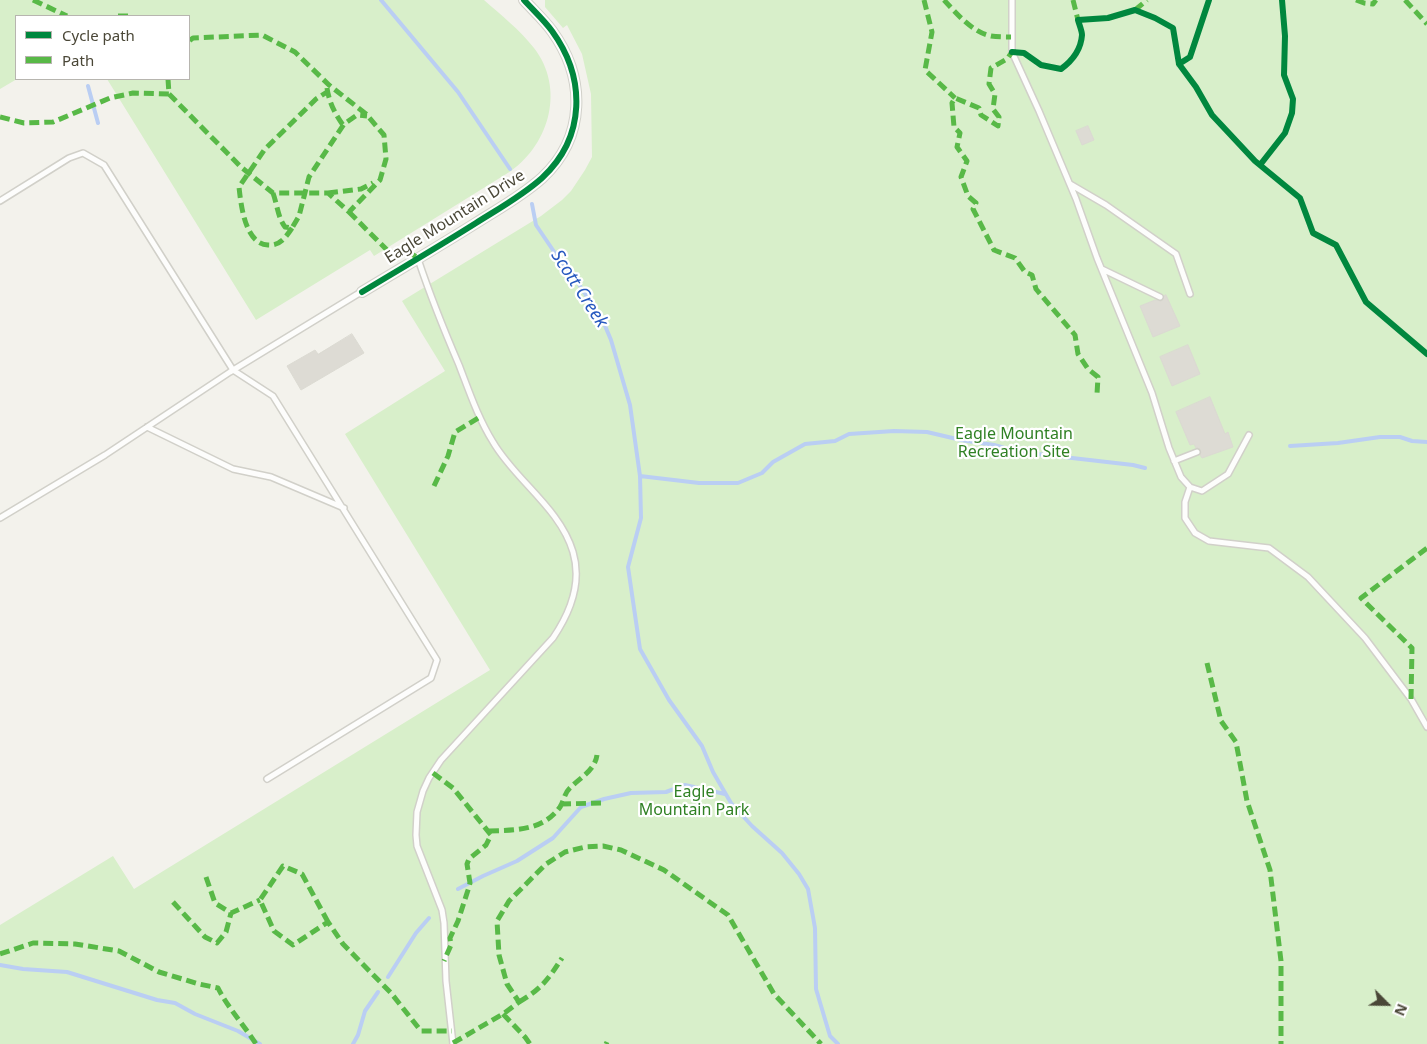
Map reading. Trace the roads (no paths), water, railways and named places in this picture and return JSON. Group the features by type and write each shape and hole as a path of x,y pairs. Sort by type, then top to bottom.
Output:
{"street":[{"name":"Eagle Mountain Drive","path":"362,292 492,213 534,185 559,159 570,136 575,118 577,101 572,70 568,58 552,31 524,0"}],"lane":[{"path":"1012,0 1012,52 1069,183 1101,269 1152,393 1174,461 1181,476 1190,488 1202,491 1228,474 1249,435"},
{"path":"0,202 69,158 83,153 104,165 233,370 273,396 344,508 436,660 431,678 267,778"},
{"path":"1069,183 1106,205 1176,254 1190,294"},
{"path":"418,258 435,309 484,426 502,456 564,532 574,553 576,567 574,594 554,638 442,760 429,778 419,804 416,823 417,846 439,900 444,923 446,981 453,1044"},
{"path":"1101,269 1160,297"},
{"path":"0,518 105,455 233,370 362,292"},
{"path":"147,427 233,469 271,477 344,508"},
{"path":"1174,461 1197,452"},
{"path":"1190,488 1185,502 1185,518 1194,532 1209,541 1269,548 1308,577 1365,638 1411,699 1427,728"}],"waterway":[{"name":"Scott Creek","path":"381,0 458,92 510,169"},
{"path":"88,86 98,123"},
{"path":"532,204 536,225 603,321 611,340 630,405 640,476 641,518 628,567 640,649 669,700 702,746 713,772 731,803 752,826 782,853 808,889 815,928 816,989 830,1036 838,1044"},
{"path":"640,476 699,483 738,483 762,473 773,462 805,444 835,441 849,434 894,431 927,432 1020,452 1145,468"},
{"path":"1290,446 1338,443 1380,437 1400,437 1412,441 1427,442"},
{"path":"458,889 517,861 553,838 581,807 604,799 631,793 666,792 685,785 725,794"},
{"path":"388,977 416,933 429,918"},
{"path":"0,965 23,969 67,972 157,1000 175,1003 195,1014 238,1031 260,1044"},
{"path":"353,1044 358,1035 365,1011 378,992"}],"park label":[{"name":"Eagle Mountain Recreation Site","path":"1014,443"},
{"name":"Eagle Mountain Park","path":"694,801"}]}
